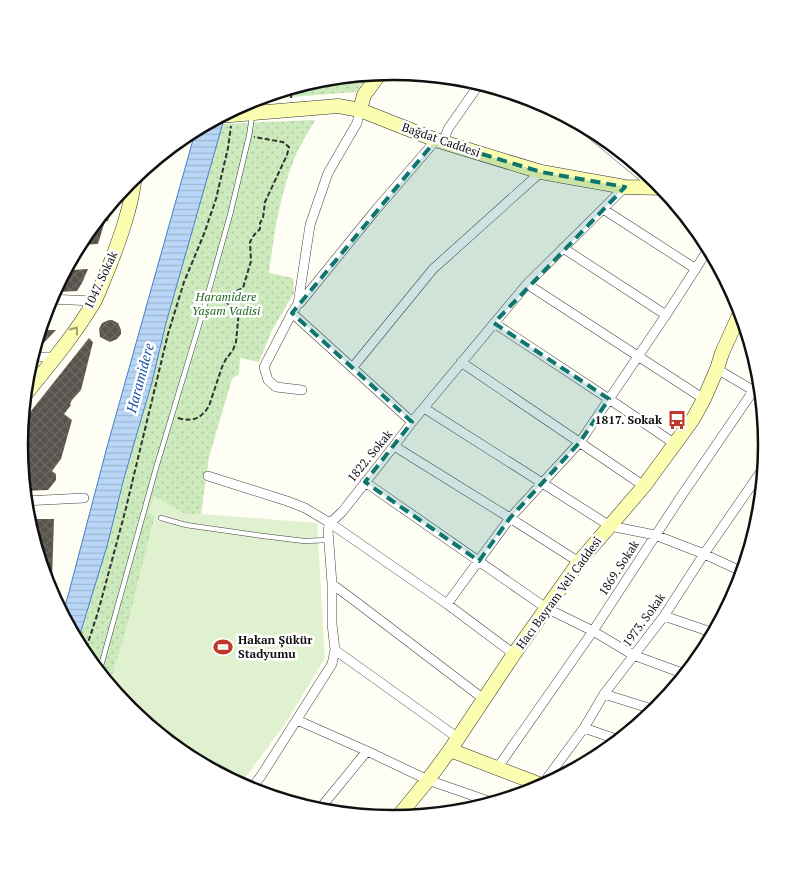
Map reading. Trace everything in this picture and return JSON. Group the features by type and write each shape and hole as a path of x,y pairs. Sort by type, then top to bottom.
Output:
{"main road":[{"path":"360,110 364,95 375,81"},
{"name":"Bağdat Caddesi","path":"240,114 338,106 360,110 439,141 541,172 625,187 652,188"},
{"name":"1047. Sokak","path":"33,384 78,326 94,301 120,238 133,195 133,188"},
{"name":"Hacı Bayram Veli Caddesi","path":"404,810 454,744 579,562 644,486 693,419 704,399 736,321"},
{"path":"454,744 498,767 533,782"}],"street":[{"path":"302,390 276,387 268,380 264,367 292,312 374,212 439,141 475,89"},
{"path":"298,304 310,226 328,173 357,123 360,110"},
{"path":"353,367 433,270 541,172"},
{"path":"645,182 646,188"},
{"name":"1822. Sokak","path":"330,523 342,512 412,422 527,284 625,187"},
{"path":"604,209 696,269"},
{"path":"563,248 666,315"},
{"path":"447,604 510,518 580,442 704,256"},
{"path":"527,284 704,399"},
{"path":"58,299 94,301"},
{"path":"292,312 412,422"},
{"path":"494,323 675,444"},
{"path":"39,357 54,357"},
{"path":"461,362 644,486"},
{"path":"717,369 753,390"},
{"name":"1869. Sokak","path":"498,767 593,631 655,535 754,398"},
{"path":"424,408 610,526 655,535 736,569"},
{"path":"394,446 579,562"},
{"path":"208,476 287,501 304,508 330,523 447,604 514,654"},
{"name":"1973. Sokak","path":"552,773 584,728 604,694 664,616 756,479"},
{"path":"364,482 546,608 593,631 633,655 678,672"},
{"path":"32,501 84,498"},
{"path":"255,783 332,664 335,650 328,530 330,523"},
{"path":"332,584 484,700"},
{"path":"664,616 707,631"},
{"path":"335,650 454,744"},
{"path":"604,694 646,707"},
{"path":"297,720 428,780 477,800"},
{"path":"584,728 611,737"},
{"path":"324,804 367,751"}],"lane":[{"path":"101,664 230,215 249,136 252,113"},
{"path":"161,518 186,525 254,535 304,541 329,540"}],"path":[{"path":"290,99 291,94"},
{"path":"87,645 125,512 168,334 184,282 216,200 232,124"},
{"path":"214,296 232,293 243,288 251,261 250,242 260,228 265,202 289,148 283,142 249,136"},
{"path":"171,416 187,421 193,420 206,412 222,367 236,342 239,310 208,294"}],"highlighted area":[{"path":"436,140 541,172 625,187 494,323 609,399 580,442 510,518 479,561 365,482 412,422 292,313"}],"green space":[{"path":"364,81 356,92 278,98 321,87"},
{"name":"Haramidere Yaşam Vadisi","path":"315,120 297,152 285,185 275,228 269,273 293,278 294,293 271,332 259,362 240,358 239,374 232,379 209,457 201,514 185,514 154,497 149,512 155,516 125,635 111,678 80,634 107,546 124,478 152,382 166,323 222,124"},
{"name":"Hakan Şükür Stadyumu","path":"154,496 185,514 317,523 325,658 287,721 245,778 210,761 170,735 134,703 111,678 125,635 155,516 149,512"}],"water":[{"name":"Haramidere","path":"223,122 166,323 152,382 124,478 107,546 80,634 65,606 107,447 193,140"}],"building":[{"path":"110,214 108,221 105,221 98,244 87,245"},
{"path":"73,268 73,270 88,269 82,283 77,291 61,292"},
{"path":"109,320 118,323 121,330 121,334 117,339 110,342 100,337 99,329 102,323"},
{"path":"46,330 56,330 42,345"},
{"path":"89,338 93,342 81,390 72,400 71,405 64,414 72,420 61,459 52,471 56,474 56,480 48,490 31,491 28,469 28,421 31,411"},
{"path":"36,519 54,519 52,577"}],"place":[{"name":"1817. Sokak","path":"677,420"},
{"name":"Hakan Şükür Stadyumu","path":"223,647"}]}
